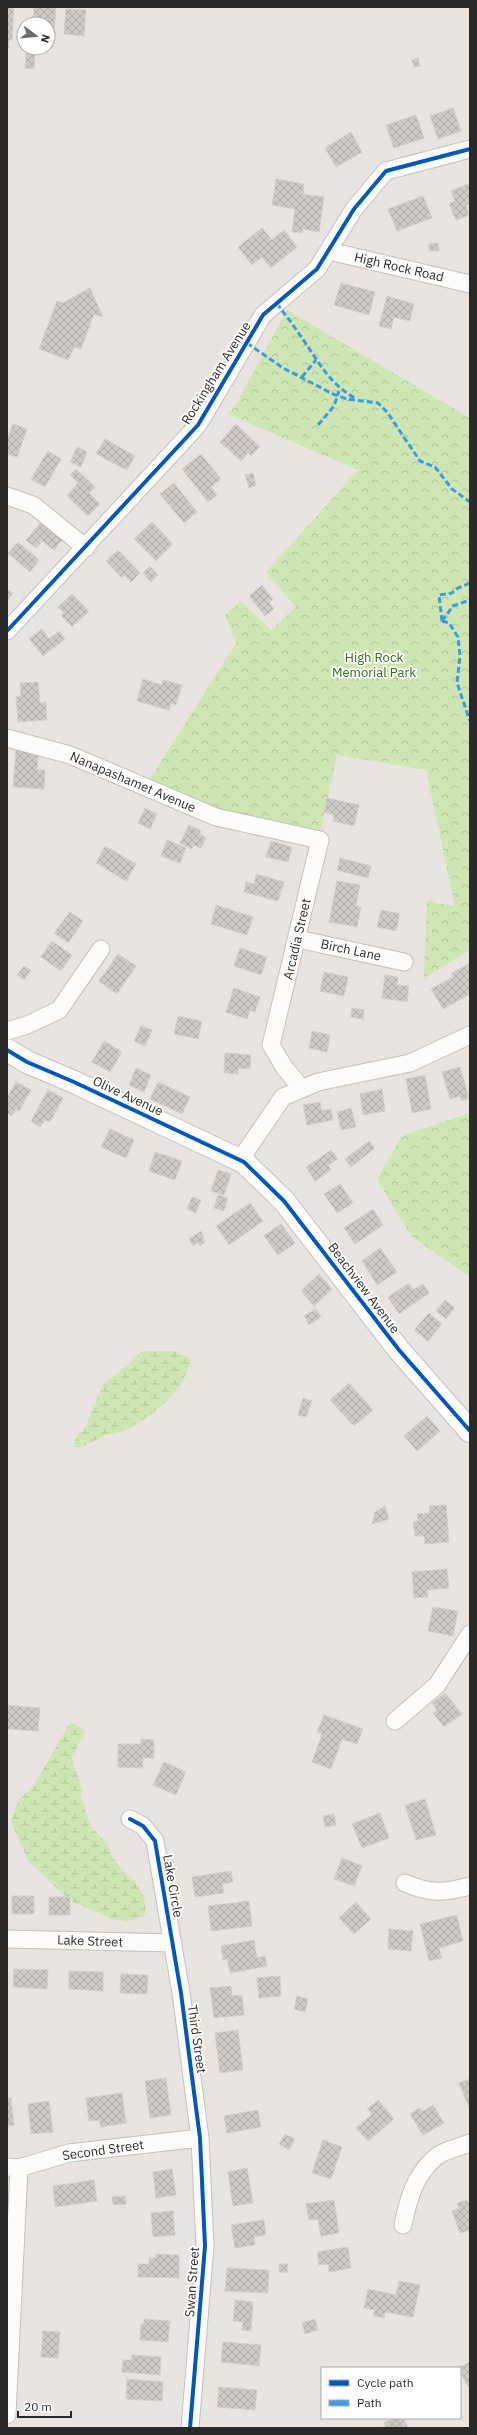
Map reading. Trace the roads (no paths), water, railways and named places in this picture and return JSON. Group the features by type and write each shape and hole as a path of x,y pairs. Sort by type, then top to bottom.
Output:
{"street":[{"name":"Rockingham Avenue","path":"7,631 86,548 198,425 263,315 317,269 354,209 386,171 470,149"},
{"name":"High Rock Road","path":"328,251 470,284"},
{"path":"7,496 33,505 86,548"},
{"name":"Nanapashamet Avenue","path":"7,738 70,755 216,817 259,827"},
{"name":"Arcadia Street","path":"259,827 320,840 298,939 271,1045 284,1067 302,1089"},
{"name":"Birch Lane","path":"298,939 404,962"},
{"path":"7,1030 27,1025 59,1010 101,949"},
{"path":"240,1160 284,1097 318,1082 410,1063 470,1035"},
{"name":"Olive Avenue","path":"7,1050 27,1062 74,1082 240,1160"},
{"name":"Beachview Avenue","path":"240,1160 284,1201 399,1350 470,1431"},
{"path":"396,1721 437,1685 470,1634"},
{"name":"Lake Circle","path":"130,1819 142,1826 155,1841 173,1944"},
{"path":"405,1883 424,1891 436,1893 470,1886"},
{"name":"Lake Street","path":"7,1939 173,1944"},
{"name":"Third Street","path":"173,1944 200,2138"},
{"name":"Second Street","path":"13,2167 69,2153 200,2138"},
{"name":"Swan Street","path":"190,2428 205,2246 200,2138"},
{"path":"402,2225 409,2197 421,2175 436,2157 470,2143"},
{"path":"7,2415 13,2167"}],"park label":[{"name":"High Rock Memorial Park","path":"374,664"}]}
